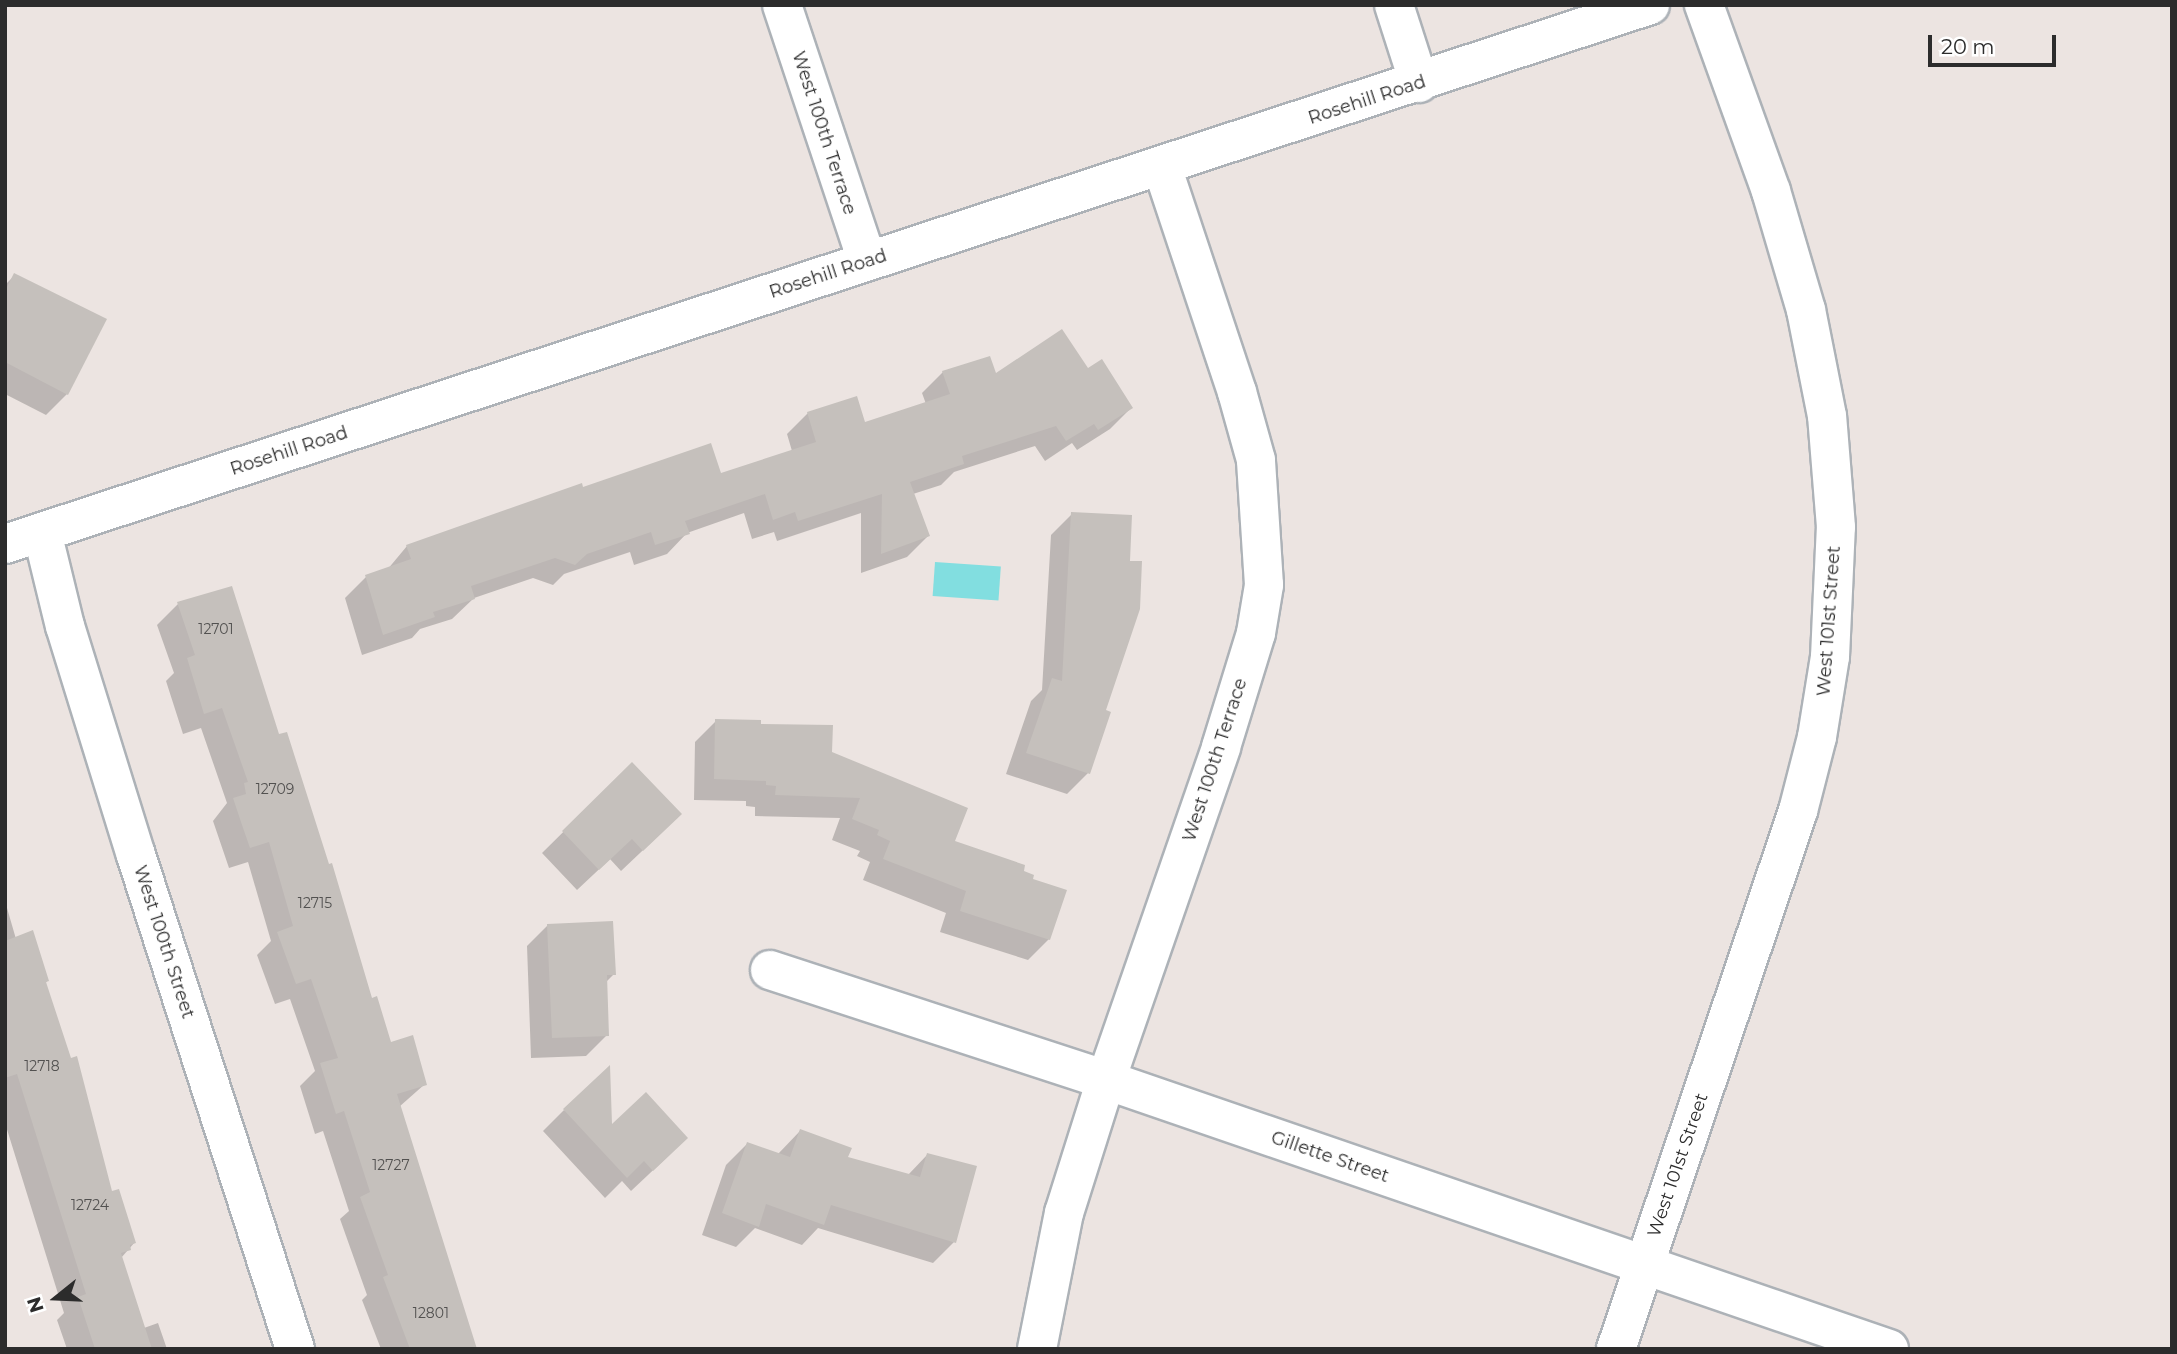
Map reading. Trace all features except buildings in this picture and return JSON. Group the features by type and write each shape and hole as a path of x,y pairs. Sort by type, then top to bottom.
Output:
{"street":[{"name":"West 100th Terrace","path":"782,5 866,261"},
{"path":"1394,5 1419,83"},
{"name":"Rosehill Road","path":"5,544 866,261 1419,83 1650,5"},
{"name":"West 101st Street","path":"1616,1349 1798,811 1817,737 1831,643 1836,527 1827,416 1822,390 1806,310 1770,191 1704,5"},
{"name":"West 100th Terrace","path":"1037,1349 1059,1231 1106,1080 1256,634 1264,585 1256,460 1237,392 1162,167"},
{"name":"West 100th Street","path":"42,532 65,626 295,1349"},
{"name":"Gillette Street","path":"770,970 1106,1080 1889,1349"}],"water":[{"path":"935,562 1001,567 998,601 933,596"}]}
